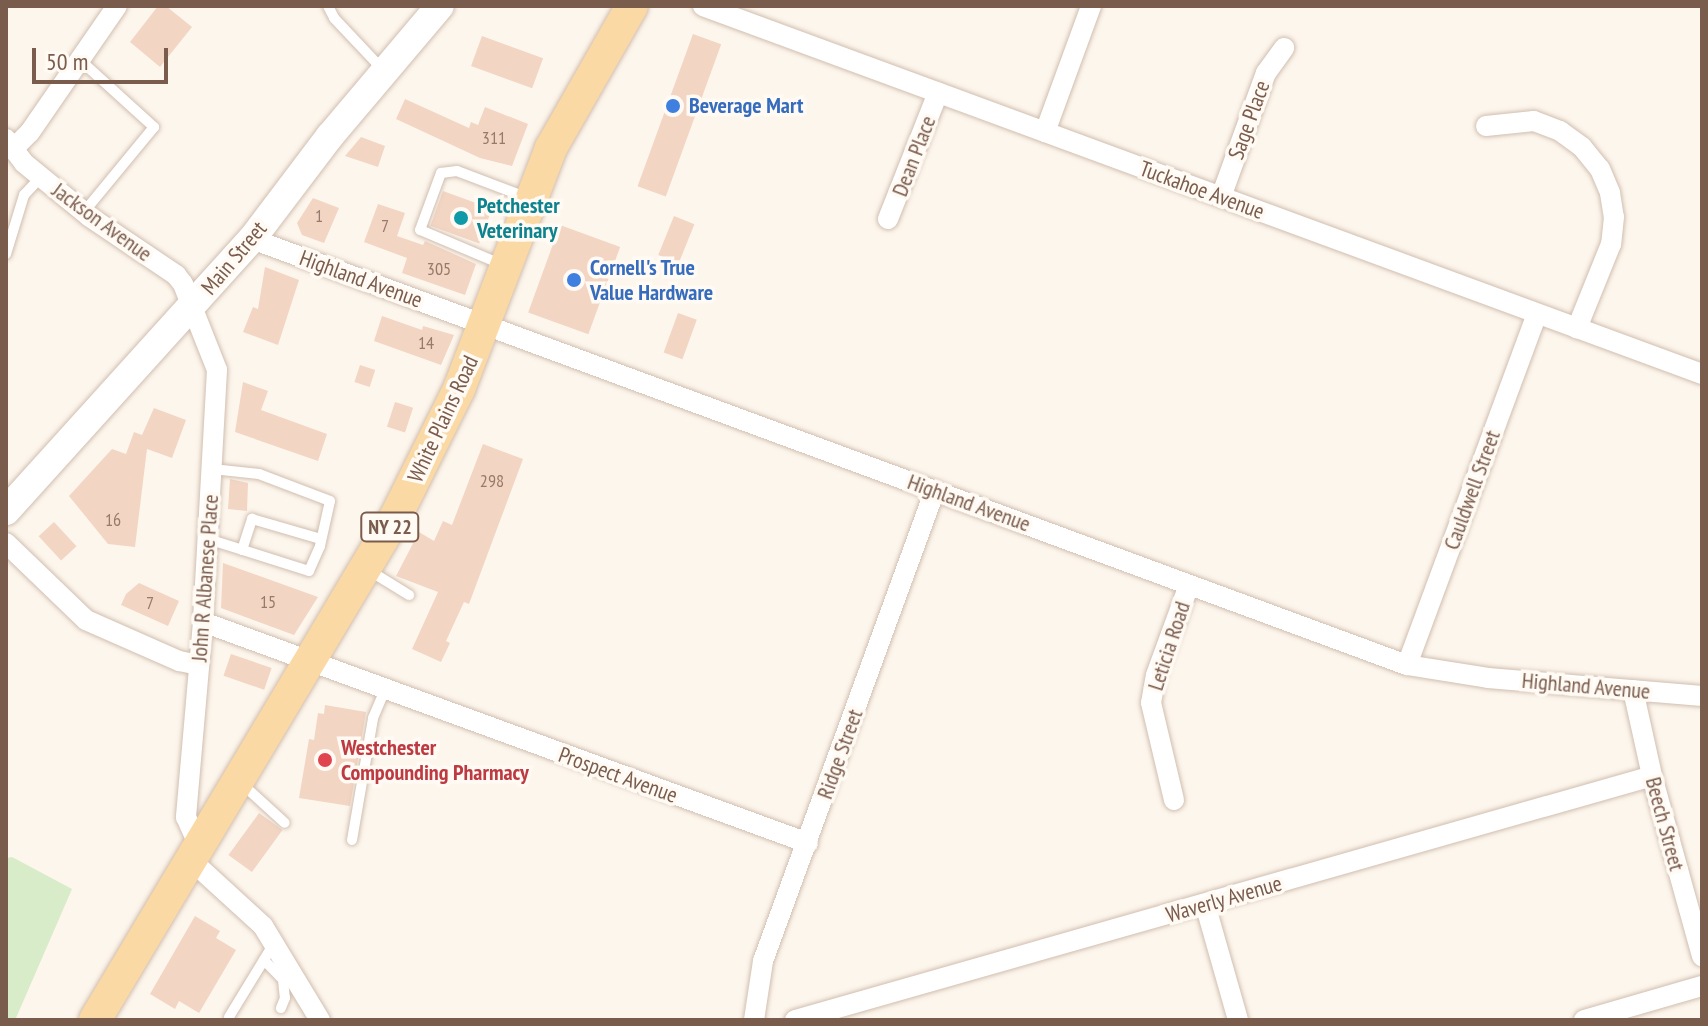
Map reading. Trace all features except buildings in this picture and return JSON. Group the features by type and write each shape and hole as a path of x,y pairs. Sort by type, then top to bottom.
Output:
{"main road":[{"name":"White Plains Road","path":"95,1020 366,569 417,475 485,327 530,199 568,115 632,6"}],"street":[{"path":"8,143 30,132 117,6"},
{"name":"Main Street","path":"6,511 20,478 191,309 252,239 440,6"},
{"name":"Tuckahoe Avenue","path":"703,6 1702,374"},
{"path":"1045,132 1091,6"},
{"name":"Sage Place","path":"1221,197 1266,73 1284,48"},
{"name":"Dean Place","path":"888,219 938,93"},
{"path":"1486,126 1534,121 1560,131 1582,147 1600,169 1610,193 1614,217 1611,244 1577,328"},
{"name":"Jackson Avenue","path":"8,143 41,177 84,212 176,275 183,284 191,309"},
{"name":"Highland Avenue","path":"252,239 1407,665 1488,678 1702,696"},
{"name":"John R Albanese Place","path":"191,309 217,370 203,622 186,817 196,855"},
{"name":"Cauldwell Street","path":"1407,665 1537,314"},
{"name":"Ridge Street","path":"754,1020 763,961 935,490"},
{"path":"6,543 86,620 179,661 199,665"},
{"name":"Leticia Road","path":"1174,800 1151,703 1156,675 1189,585"},
{"name":"Prospect Avenue","path":"203,622 808,843"},
{"name":"Beech Street","path":"1633,690 1652,776 1702,956"},
{"name":"Waverly Avenue","path":"795,1020 1652,776"},
{"path":"196,855 263,926 268,952 320,1020"},
{"path":"1205,904 1238,1020"},
{"path":"1584,1020 1702,986"}],"lane":[{"path":"328,6 334,18 384,72"},
{"path":"80,60 154,127 84,212"},
{"path":"506,266 420,230 441,173 457,171 530,199"},
{"path":"6,254 24,195 41,177"},
{"path":"208,539 309,571 330,501 259,474 212,469"},
{"path":"242,550 252,519 262,519 321,539"},
{"path":"366,569 409,595"},
{"path":"352,840 373,718 385,690"},
{"path":"239,781 285,823"},
{"path":"268,952 283,980 285,998 281,1008"},
{"path":"229,1017 268,952"}],"green space":[{"path":"12,857 72,889 16,1018 6,1020 6,858"}],"place":[{"name":"Beverage Mart","path":"673,106"},
{"name":"Petchester Veterinary","path":"461,218"},
{"name":"Cornell's True Value Hardware","path":"574,280"},
{"name":"Westchester Compounding Pharmacy","path":"325,760"}]}
